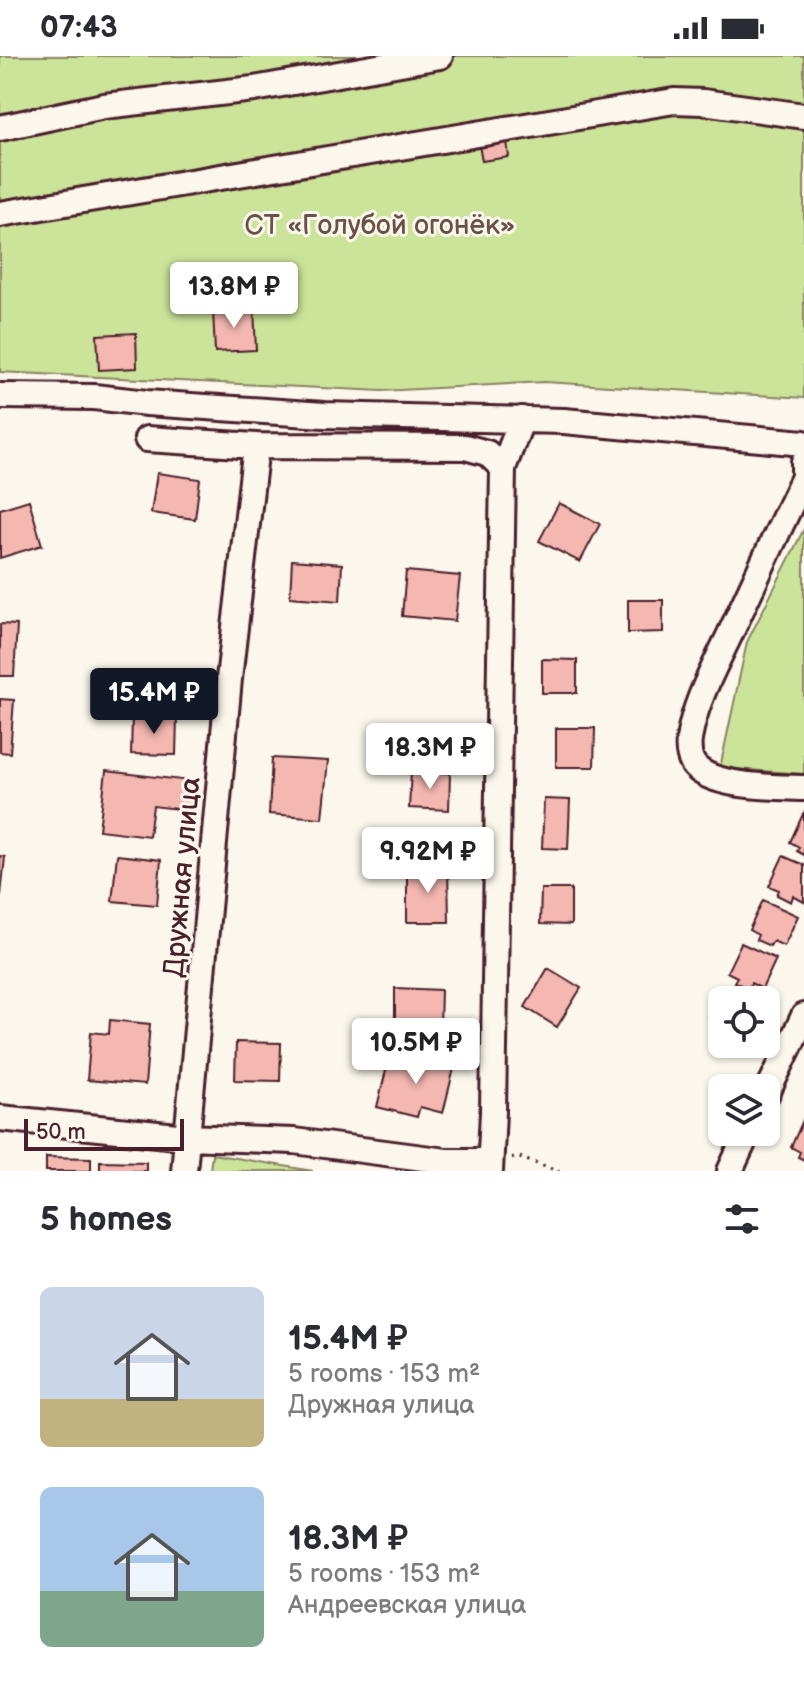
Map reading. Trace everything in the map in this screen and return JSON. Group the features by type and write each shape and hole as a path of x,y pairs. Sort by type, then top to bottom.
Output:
{"street":[{"path":"0,128 104,106 254,89 440,56"},
{"path":"0,214 674,101 804,116"},
{"path":"0,396 94,397 324,415 522,419 804,443"},
{"path":"324,415 325,447"},
{"path":"0,1118 187,1137 294,1141 490,1166 503,468 522,419"},
{"path":"147,439 256,446 465,447 487,453 503,468"},
{"name":"Дружная улица","path":"184,1171 229,679 256,446"},
{"path":"804,462 804,477 715,665 694,718 689,753 702,773 716,778 751,785 804,788"},
{"path":"776,1074 804,1016"},
{"path":"730,1171 742,1146"}],"path":[{"path":"490,1166 518,1157 559,1171"}],"green space":[{"name":"СТ «Голубой огонёк»","path":"0,56 804,56 804,398 544,382 382,391 0,372"},
{"path":"804,529 804,774 720,768 747,642"},
{"path":"212,1154 313,1171 210,1171"}],"building":[{"path":"507,141 509,157 482,161 479,145"},
{"path":"254,308 256,350 215,352 213,310"},
{"path":"136,333 137,368 99,370 97,335"},
{"path":"157,473 200,479 195,519 151,513"},
{"path":"29,500 42,545 0,558 0,509"},
{"path":"559,503 600,524 580,562 539,541"},
{"path":"292,560 342,564 340,601 290,597"},
{"path":"406,571 460,576 455,621 402,616"},
{"path":"628,600 663,600 663,632 628,633"},
{"path":"0,624 17,625 14,676 0,676"},
{"path":"542,659 577,660 577,693 542,693"},
{"path":"0,699 14,700 10,753 0,752"},
{"path":"132,717 177,718 176,755 131,754"},
{"path":"556,728 595,728 594,767 556,767"},
{"path":"272,758 328,761 322,818 269,814"},
{"path":"106,771 199,782 195,811 153,806 149,836 99,830"},
{"path":"411,771 450,773 449,810 409,808"},
{"path":"544,799 570,800 568,849 542,848"},
{"path":"804,812 804,855 797,851 799,847 790,842"},
{"path":"117,855 161,860 157,905 112,901"},
{"path":"0,856 5,857 1,895 0,895"},
{"path":"783,856 804,865 804,902 793,896 791,902 777,895 779,890 769,886"},
{"path":"448,867 449,922 407,922 407,868"},
{"path":"541,889 571,889 571,925 540,924"},
{"path":"763,900 798,916 784,946 773,941 770,946 756,940 758,935 749,930"},
{"path":"741,943 776,959 763,986 751,983 750,986 743,986 734,982 737,977 727,972"},
{"path":"548,968 581,988 557,1027 525,1007"},
{"path":"395,988 441,990 440,1027 395,1026"},
{"path":"110,1020 150,1024 145,1085 87,1080 91,1032 109,1034"},
{"path":"236,1042 281,1043 280,1081 235,1080"},
{"path":"434,1054 456,1060 443,1113 420,1107 417,1117 377,1107 389,1058 431,1068"},
{"path":"804,1118 804,1160 798,1157 800,1152 791,1147"},
{"path":"46,1157 91,1158 91,1171 46,1171"},
{"path":"100,1161 146,1162 146,1171 100,1171"}]}
